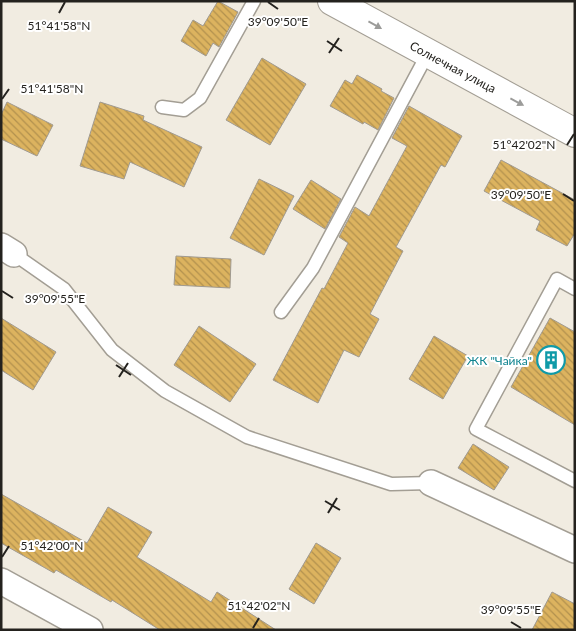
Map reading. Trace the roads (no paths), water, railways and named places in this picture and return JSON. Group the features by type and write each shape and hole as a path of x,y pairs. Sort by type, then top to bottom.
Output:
{"main road":[{"name":"Солнечная улица","path":"332,1 575,133"}],"street":[{"path":"431,483 575,550"},
{"path":"1,581 90,630"}],"lane":[{"path":"162,107 184,110 200,98 254,1"},
{"path":"281,312 313,268 428,53"},
{"path":"8,250 64,289 112,350 165,391 247,437 391,484 431,483"},
{"path":"575,289 557,279 476,429 575,482"}],"place":[{"name":"ЖК \"Чайка\"","path":"551,360"}]}
